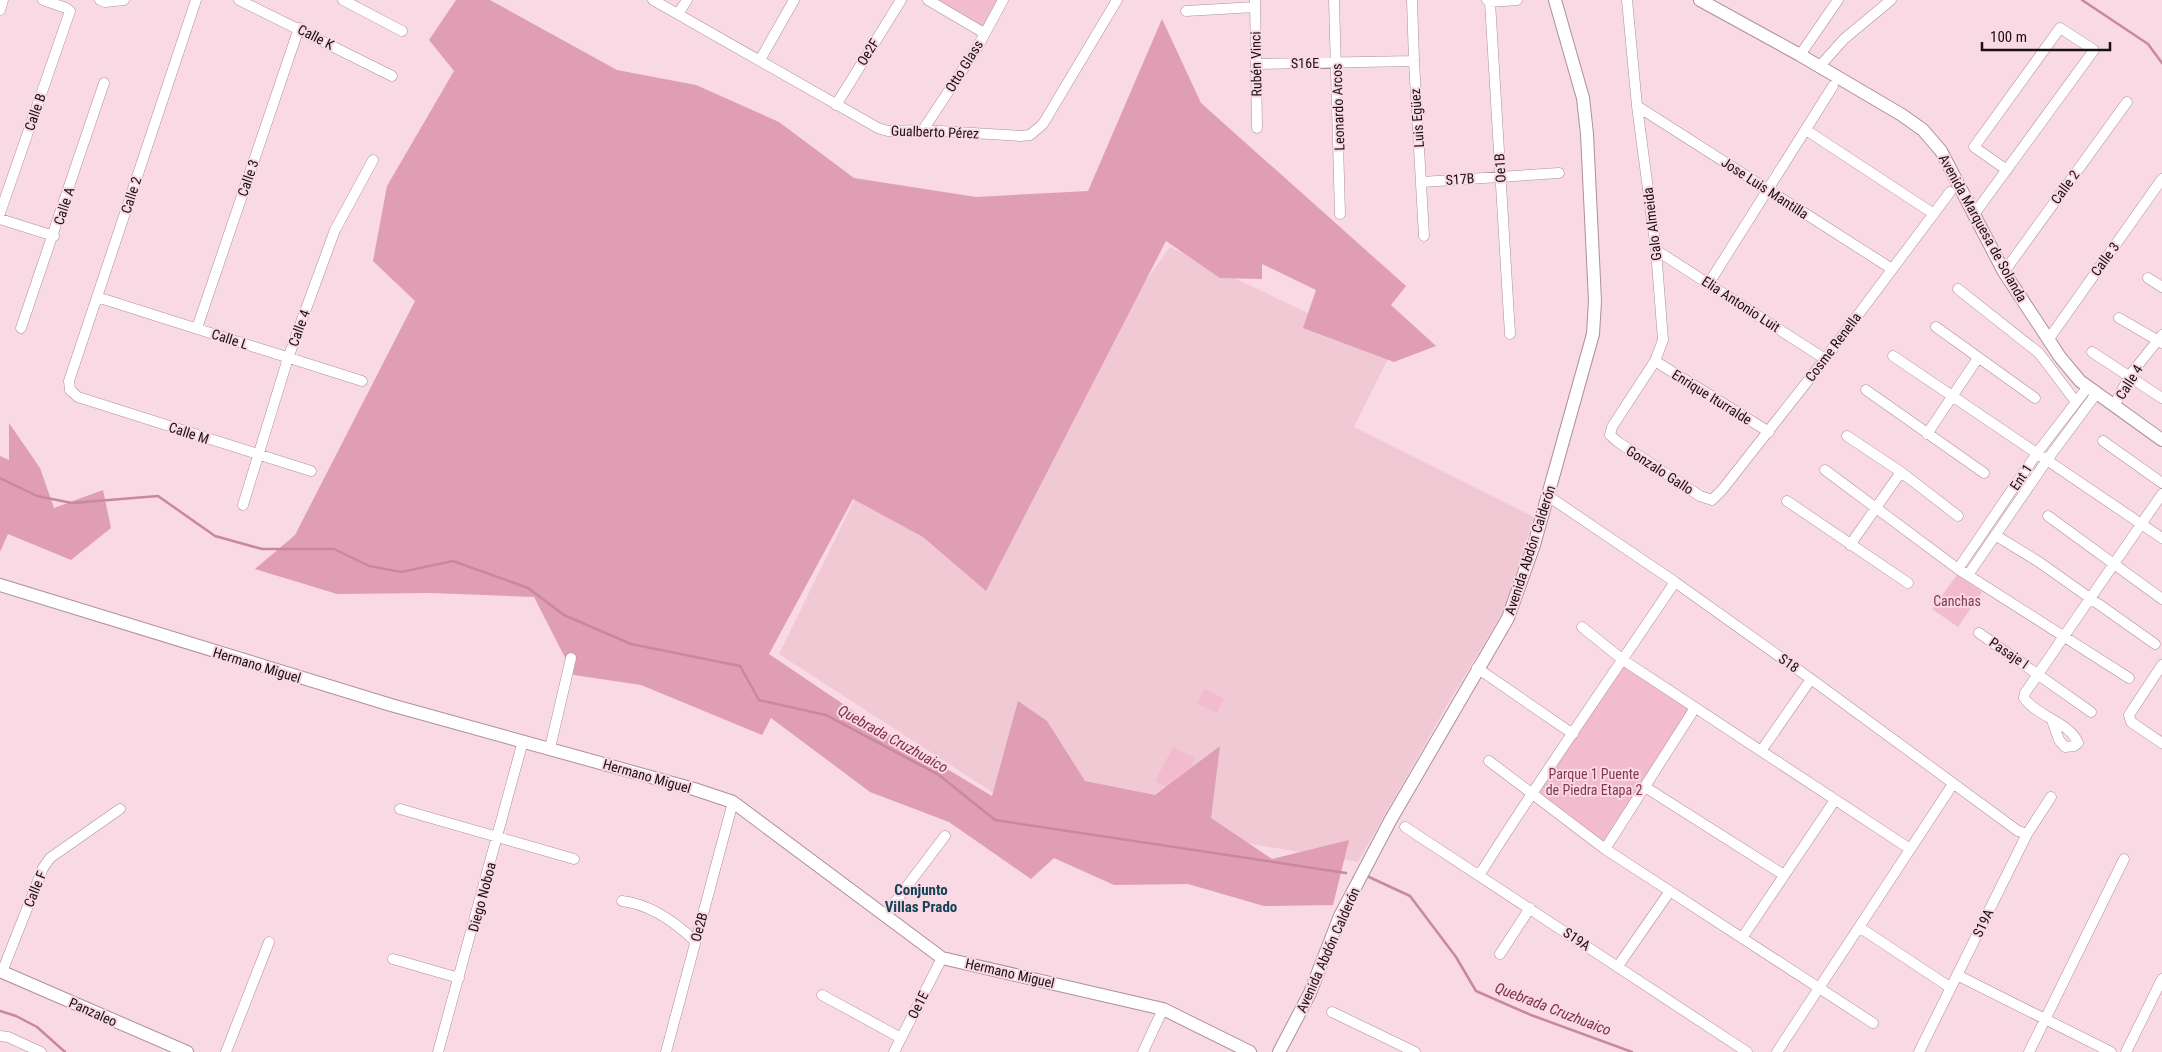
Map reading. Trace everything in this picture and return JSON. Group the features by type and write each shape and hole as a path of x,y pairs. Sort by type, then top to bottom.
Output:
{"street":[{"path":"0,10 3,0"},
{"name":"Calle B","path":"0,213 70,11 43,0"},
{"path":"100,0 105,2 124,0"},
{"name":"Calle 2","path":"70,390 69,381 196,0"},
{"name":"Calle K","path":"239,0 299,28 392,76"},
{"path":"343,0 402,31"},
{"name":"Gualberto Pérez","path":"653,0 878,128 888,131 923,130 1021,136 1030,135 1043,124 1117,0"},
{"path":"678,14 687,0"},
{"path":"760,60 794,0"},
{"name":"Oe2F","path":"836,105 901,0"},
{"path":"928,0 984,33"},
{"name":"Otto Glass","path":"923,130 977,48 1003,0"},
{"name":"Leonardo Arcos","path":"1334,0 1340,214"},
{"name":"Luis Egüez","path":"1412,0 1424,236"},
{"path":"1489,1 1517,0"},
{"name":"Avenida Abdón Calderón","path":"1279,1052 1310,993 1345,907 1390,821 1508,618 1525,573 1593,334 1595,317 1588,144 1584,107 1555,0"},
{"name":"Galo Almeida","path":"1610,434 1612,427 1655,361 1663,340 1656,250 1637,106 1627,0"},
{"path":"1800,55 1838,0"},
{"path":"1819,67 1844,39 1891,0"},
{"name":"Oe1B","path":"1489,1 1510,334"},
{"name":"Avenida Marquesa de Solanda","path":"1703,1 1800,55 1902,115 1923,130 1941,151 1975,213 2004,272 2048,340 2080,381 2162,440"},
{"path":"1186,11 1255,3"},
{"name":"Rubén Vinci","path":"1255,3 1258,128"},
{"name":"Calle 3","path":"196,328 299,28"},
{"path":"1975,213 2007,170 2094,50 2060,28 1974,146 2007,170"},
{"name":"S16E","path":"1257,64 1414,61"},
{"name":"Calle A","path":"21,328 54,236 104,83"},
{"path":"1709,283 1832,86"},
{"name":"Calle 2","path":"2004,272 2127,102"},
{"name":"Jose Luis Mantilla","path":"1637,106 1892,269"},
{"path":"1806,130 1934,214"},
{"name":"Calle 4","path":"243,505 260,455 288,358 335,230 373,160"},
{"name":"S17B","path":"1422,182 1559,173"},
{"name":"Calle 3","path":"2048,340 2162,179"},
{"name":"Cosme Renella","path":"1712,500 1769,432 1825,360 1950,192"},
{"path":"0,219 54,236"},
{"name":"Elia Antonio Luit","path":"1656,250 1825,360"},
{"path":"2148,278 2162,288"},
{"path":"1958,289 2039,353 2076,402"},
{"name":"Calle L","path":"97,297 362,381"},
{"path":"2119,318 2161,339"},
{"path":"1936,328 2035,398"},
{"name":"Calle 4","path":"2114,406 2130,376 2161,339"},
{"path":"2092,352 2162,398"},
{"path":"1893,356 2162,538"},
{"path":"1927,434 1978,358"},
{"name":"Enrique Iturralde","path":"1655,361 1769,432"},
{"name":"Calle M","path":"70,390 78,398 311,471"},
{"path":"1866,390 1984,473"},
{"name":"Ent 1","path":"1958,568 2037,454 2076,402 2092,391"},
{"name":"Ent 1","path":"1968,575 2092,391"},
{"name":"Gonzalo Gallo","path":"1610,434 1618,442 1664,474 1700,496 1712,500"},
{"path":"1847,436 1901,472 1958,516"},
{"path":"2103,441 2162,483"},
{"path":"1825,470 1968,575 2129,678"},
{"path":"1850,545 1901,472"},
{"path":"2052,720 2024,698 2025,693 2162,494"},
{"name":"S18","path":"1548,496 1675,582 2018,831 2027,834"},
{"path":"1787,501 1908,583"},
{"path":"2048,516 2162,598"},
{"path":"1995,535 2039,562 2155,644"},
{"path":"1480,874 1530,794 1573,734 1675,582"},
{"name":"Hermano Miguel","path":"0,585 382,703 550,748 733,802 942,958 1164,1009 1250,1052"},
{"path":"1582,627 1622,660 1910,849"},
{"name":"Pasaje I","path":"1979,633 2091,712"},
{"path":"550,748 571,658"},
{"path":"2162,665 2131,710 2130,718 2134,724 2162,743"},
{"path":"1478,668 1573,734"},
{"path":"1761,751 1811,679"},
{"path":"1605,849 1696,708"},
{"name":"Diego Noboa","path":"438,1052 523,741"},
{"path":"1489,761 1530,794 1605,849 1873,1023"},
{"path":"1777,1052 1953,784"},
{"path":"1645,787 1784,875"},
{"name":"S19A","path":"1919,1052 2027,834 2051,796"},
{"path":"1742,938 1835,800"},
{"name":"Oe2B","path":"666,1052 733,802"},
{"name":"Calle F","path":"1,972 43,868 50,858 120,809"},
{"path":"400,809 574,858"},
{"name":"S19A","path":"1405,827 1480,874 1747,1052"},
{"path":"886,915 945,836"},
{"path":"2029,1052 2124,859"},
{"path":"1618,966 1670,891"},
{"path":"622,901 634,902 649,908 695,941"},
{"path":"1500,954 1530,908"},
{"path":"1859,927 1951,988"},
{"path":"226,1052 268,942"},
{"name":"Oe1E","path":"894,1052 942,958"},
{"path":"393,959 459,978"},
{"name":"Panzaleo","path":"1,972 187,1052"},
{"path":"1957,975 2111,1052"},
{"path":"2126,1052 2162,978"},
{"path":"822,995 902,1038"},
{"path":"1143,1052 1164,1009"},
{"path":"1332,1012 1415,1052"},
{"path":"0,1036 8,1037 41,1052"}],"shaded area":[{"path":"456,0 490,0 617,70 696,85 779,122 854,178 976,197 1088,191 1162,19 1201,103 1406,286 1391,305 1436,346 1394,362 1303,328 1316,290 1262,264 1262,279 1220,278 1166,241 986,591 923,537 853,499 769,654 874,725 992,796 1018,701 1047,721 1085,781 1155,795 1220,746 1211,818 1272,859 1349,840 1333,905 1264,906 1188,884 1114,885 1054,858 1031,879 949,822 870,792 771,718 762,735 641,685 574,675 534,597 431,593 337,594 255,569 295,535 415,301 373,261 387,186 454,71 429,40"},
{"path":"1170,247 1391,353 1354,427 1534,517 1506,607 1446,707 1358,862 1009,803 779,654 868,472 1106,336"},
{"path":"9,423 40,468 54,508 103,490 111,528 71,560 8,534 0,552 0,456 9,460"}],"green space":[{"path":"936,0 1001,0 984,28"},
{"name":"Canchas","path":"1957,575 1982,592 1958,627 1932,609"},
{"name":"Parque 1 Puente de Piedra Etapa 2","path":"1623,660 1695,708 1605,849 1530,794"},
{"path":"1204,689 1224,698 1217,713 1197,704"},
{"path":"1173,747 1195,758 1177,793 1155,781"}],"waterway":[{"path":"2082,0 2148,44 2162,63"},
{"name":"Quebrada Cruzhuaico","path":"0,478 37,496 72,503 158,496 215,536 262,549 334,549 369,566 401,572 453,561 528,588 564,615 631,644 740,666 759,700 826,715 939,775 995,820 1346,873"},
{"name":"Quebrada Cruzhuaico","path":"1369,877 1410,896 1456,957 1476,991 1531,1015 1632,1052"},
{"path":"0,1011 16,1016 37,1027 65,1052"}],"district":[{"name":"Conjunto Villas Prado","path":"921,898"}]}
